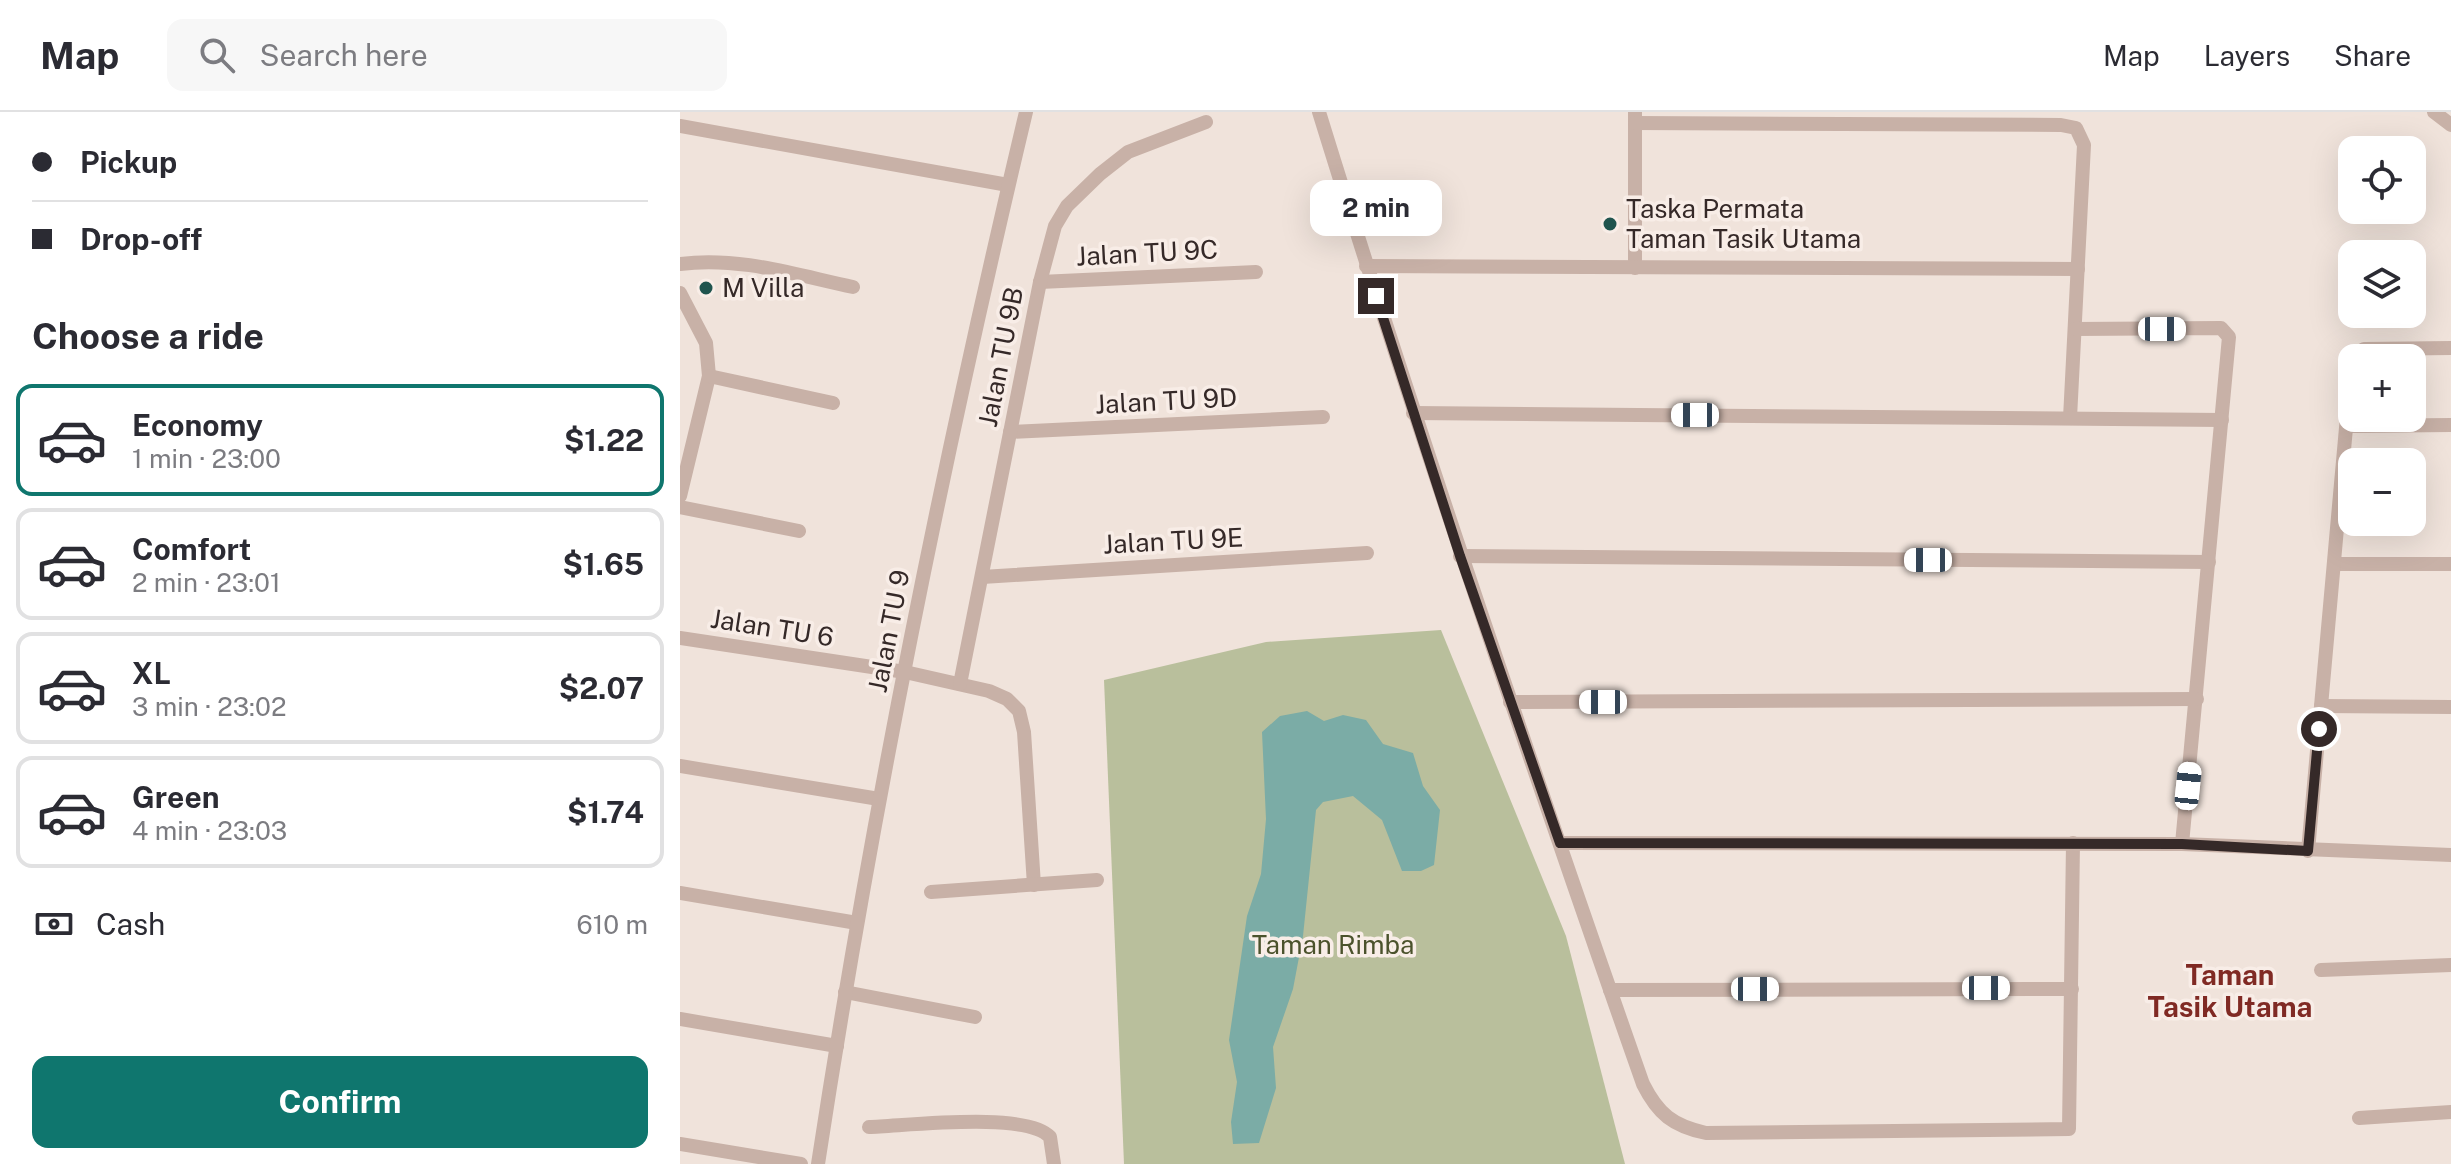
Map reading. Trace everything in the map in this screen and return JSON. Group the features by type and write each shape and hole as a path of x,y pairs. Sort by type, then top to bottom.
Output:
{"street":[{"name":"Jalan TU 9","path":"818,1164 879,799 958,410 1026,112"},
{"path":"1319,112 1413,413 1510,702 1610,990 1653,1104 1666,1119 1684,1129 1706,1133 2069,1129 2073,843"},
{"path":"2434,112 2451,125"},
{"path":"1635,268 1635,118 2061,125 2076,128 2084,145 2070,418"},
{"name":"Jalan TU 9B","path":"960,684 1040,282 1055,226 1067,206 1128,152 1206,122"},
{"path":"680,126 1008,185"},
{"path":"680,264 706,261 736,263 853,287"},
{"path":"1366,266 2078,269"},
{"name":"Jalan TU 9C","path":"1040,282 1256,272"},
{"path":"680,293 706,343 709,376 680,496"},
{"path":"2075,329 2227,330 2229,337 2182,844"},
{"path":"2426,348 2451,348"},
{"path":"709,376 833,403"},
{"path":"1413,413 2222,420"},
{"name":"Jalan TU 9D","path":"1010,432 1323,417"},
{"path":"2426,425 2451,425"},
{"path":"2308,851 2347,432"},
{"path":"680,507 799,531"},
{"name":"Jalan TU 9E","path":"982,577 1367,553"},
{"path":"1460,556 2209,562"},
{"path":"2335,564 2451,564"},
{"name":"Jalan TU 6","path":"680,638 905,672 989,691 1007,699 1019,711 1024,732 1034,885"},
{"path":"1510,702 2197,699"},
{"path":"2321,706 2451,707"},
{"path":"680,766 879,799"},
{"path":"1560,843 2182,844 2451,855"},
{"path":"931,892 1097,880"},
{"path":"680,893 857,923"},
{"path":"2321,970 2451,965"},
{"path":"1610,990 2072,989"},
{"path":"845,992 975,1017"},
{"path":"680,1019 837,1046"},
{"path":"2359,1118 2451,1112"},
{"path":"869,1127 992,1122 1033,1125 1050,1137 1054,1164"},
{"path":"680,1144 801,1164"}],"green space":[{"name":"Taman Rimba","path":"1441,630 1566,936 1625,1164 1124,1164 1104,680 1266,642"}],"water":[{"path":"1307,711 1324,721 1343,715 1366,720 1383,744 1413,753 1423,786 1440,810 1434,865 1421,871 1402,871 1382,820 1353,796 1323,802 1316,810 1303,936 1293,989 1273,1047 1276,1088 1259,1143 1233,1144 1231,1122 1237,1082 1229,1040 1247,916 1261,874 1266,819 1262,732 1280,716"}],"place":[{"name":"Taska Permata Taman Tasik Utama","path":"1610,224"},
{"name":"M Villa","path":"706,288"}],"district":[{"name":"Taman Tasik Utama","path":"2230,991"}],"route":[{"path":"1376,296 1460,556 1560,843 2182,844 2308,851 2319,729"}]}
